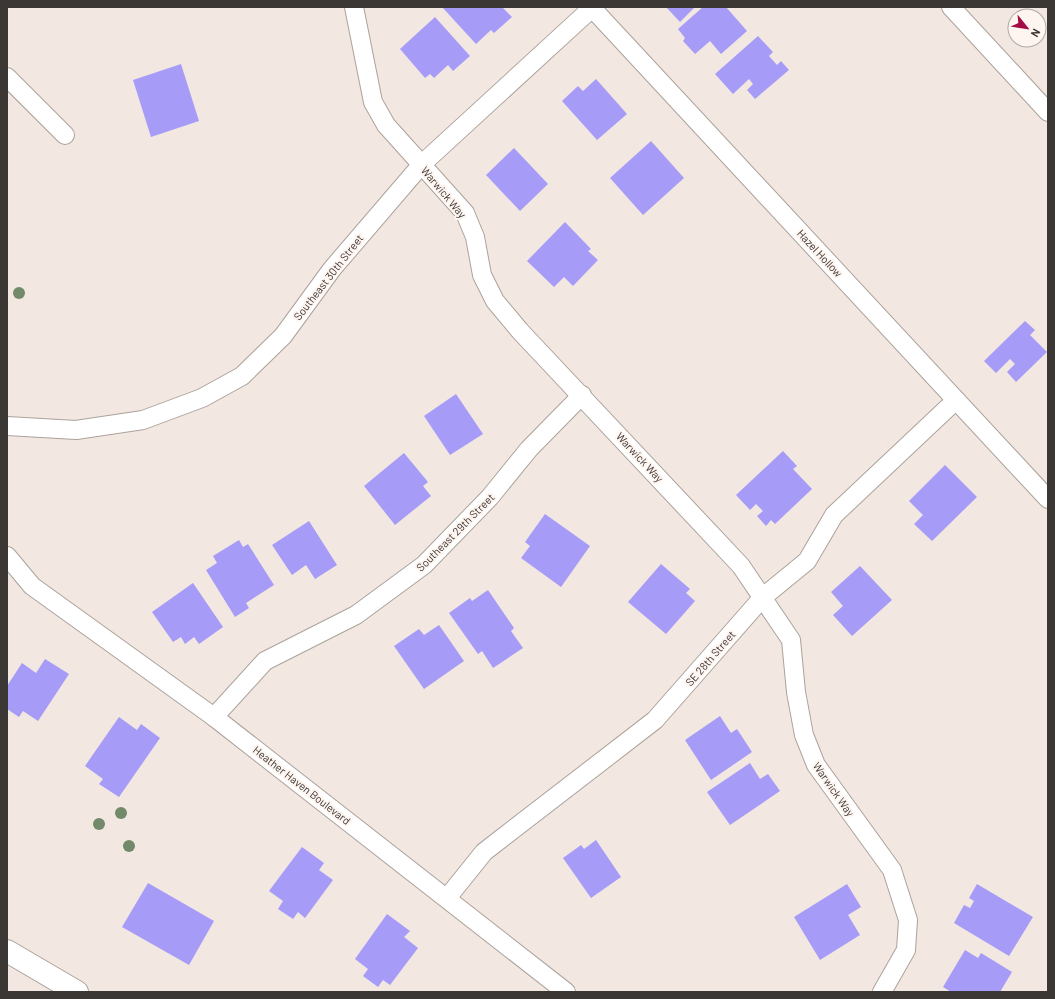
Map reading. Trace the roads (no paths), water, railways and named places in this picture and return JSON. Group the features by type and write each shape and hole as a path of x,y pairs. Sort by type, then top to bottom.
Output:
{"street":[{"name":"Warwick Way","path":"354,7 373,102 386,125 465,213 475,238 482,274 495,301 520,331 582,395 741,566 791,640 796,692 804,735 816,764 892,870 908,920 906,950 882,992"},
{"path":"951,7 1048,112"},
{"name":"Southeast 30th Street","path":"7,426 76,430 143,420 202,398 242,376 282,336 332,269 422,164 592,8"},
{"name":"Hazel Hollow","path":"592,8 1048,498"},
{"path":"7,78 64,135"},
{"name":"Southeast 29th Street","path":"214,717 265,661 356,615 424,565 490,497 529,449 582,395"},
{"name":"SE 28th Street","path":"447,898 484,852 655,720 763,597 807,561 834,515 956,400"},
{"name":"Heather Haven Boulevard","path":"7,556 32,586 214,717 566,992"},
{"path":"7,951 78,992"}]}
